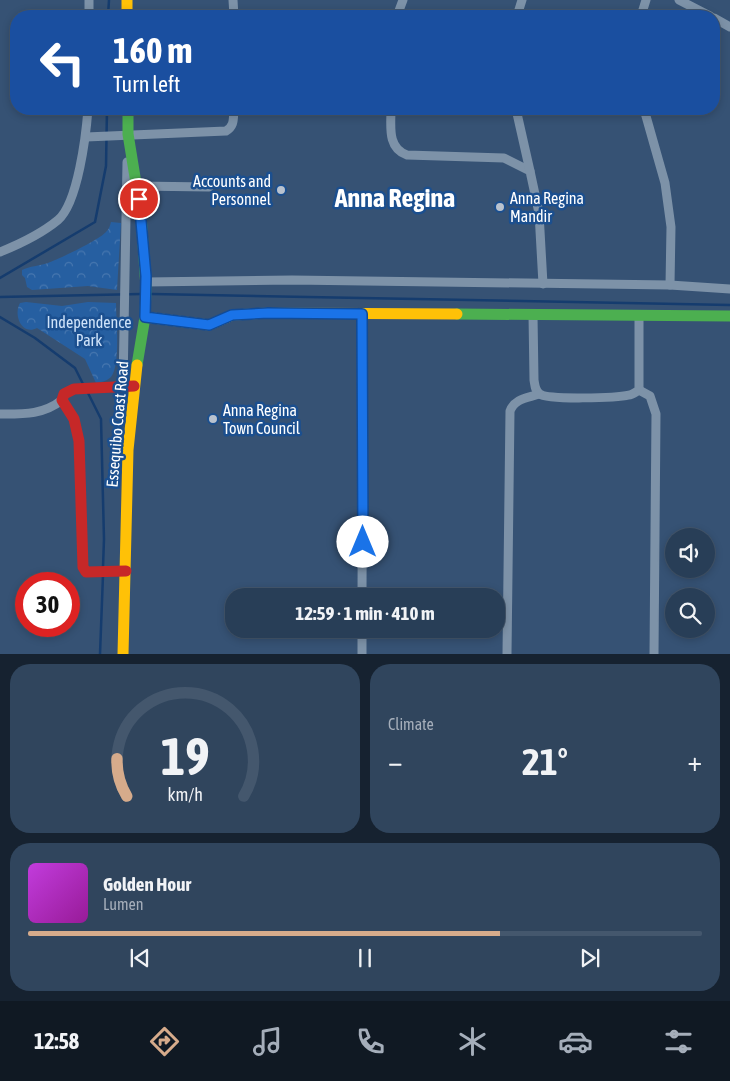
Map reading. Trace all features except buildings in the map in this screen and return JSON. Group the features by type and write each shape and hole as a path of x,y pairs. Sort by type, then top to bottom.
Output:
{"street":[{"path":"679,0 698,10"},
{"path":"0,252 25,242 60,219 73,195 86,137 88,115"},
{"name":"Essequibo Coast Road","path":"123,654 128,450 134,386 145,313 146,285 137,186 123,135 127,115"},
{"path":"86,137 226,132 231,128 234,115"},
{"path":"392,115 392,140 401,152 407,155 504,158 530,171"},
{"path":"517,115 540,212 543,284"},
{"path":"646,115 665,183 671,227 670,285"},
{"path":"122,386 125,282 123,135"},
{"path":"137,186 210,187"},
{"path":"146,285 292,280 670,285 730,290"},
{"path":"145,313 209,325 232,315 268,313 730,316"},
{"path":"362,314 362,588"},
{"path":"534,315 534,380 536,391 541,396 602,397 630,395 639,390"},
{"path":"639,316 639,390"},
{"path":"0,414 41,412 51,408 62,400 64,394 74,389 134,386"},
{"path":"639,390 650,396 656,414 654,654"},
{"path":"507,654 510,411 512,404 518,400 539,394"},
{"path":"62,400 72,415 79,441 83,567 86,572 126,571"},
{"path":"362,638 362,654"}],"green space":[{"name":"Independence Park","path":"111,222 121,223 117,290 88,286 32,290 27,287 22,270 48,263 69,254 106,232"},
{"name":"Independence Park","path":"88,302 116,303 117,353 111,377 96,383 85,359 37,328 32,330 23,327 18,318 18,308 20,303 62,306"}],"waterway":[{"path":"108,10 109,0"},
{"path":"0,278 95,222 106,166 107,115"},
{"path":"0,297 141,294"},
{"path":"152,294 730,305"},
{"path":"0,317 35,338 75,368 83,384"},
{"path":"88,393 101,419 103,567"},
{"path":"100,654 103,575"}],"traffic: fast":[{"path":"128,115 128,134 141,214 146,288 145,317 137,365"},
{"path":"457,314 730,316"}],"traffic: slow":[{"path":"127,0 127,10"},
{"path":"145,317 209,325 233,315 268,313 457,314"},
{"path":"123,654 128,450 137,365"}],"traffic: jam":[{"path":"126,571 86,572 83,567 79,441 74,419 62,400 64,394 74,389 134,386"}],"place":[{"name":"Accounts and Personnel","path":"281,190"},
{"name":"Anna Regina Mandir","path":"500,207"},
{"name":"Anna Regina Town Council","path":"213,419"}],"district":[{"name":"Anna Regina","path":"395,198"}],"route":[{"path":"139,199 146,276 145,317 209,325 232,315 268,313 362,314 363,542"}]}
